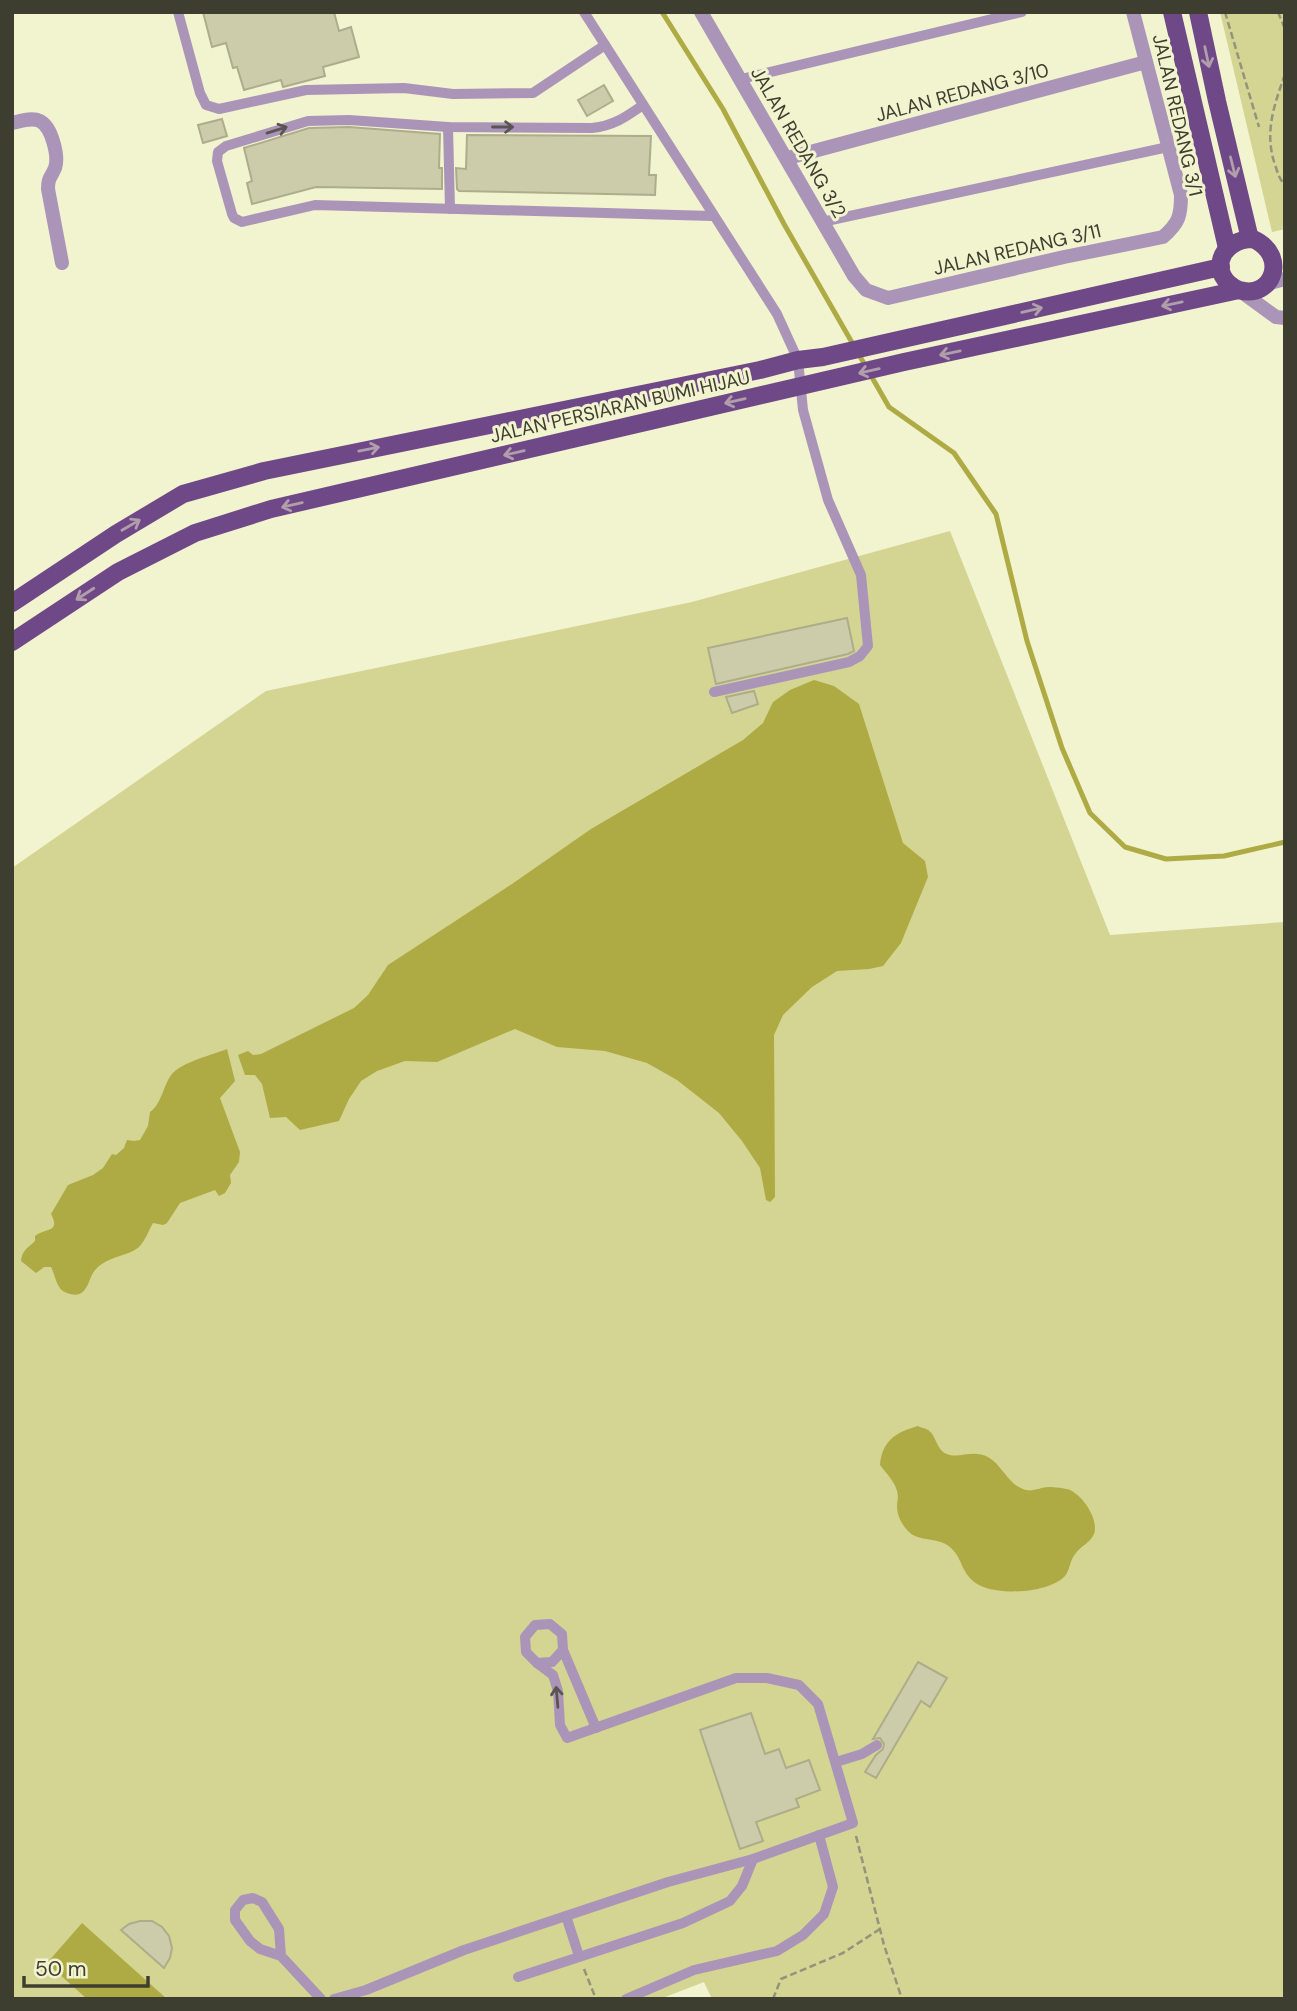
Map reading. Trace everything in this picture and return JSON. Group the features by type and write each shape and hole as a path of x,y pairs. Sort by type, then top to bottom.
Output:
{"main road":[{"path":"1172,12 1227,248"},
{"path":"1198,12 1250,239"},
{"path":"1250,239 1262,242 1278,254 1272,275 1265,285 1251,292 1228,284 1221,267 1227,248 1235,241 1250,239"},
{"name":"JALAN PERSIARAN BUMI HIJAU","path":"12,603 116,534 183,494 264,471 894,342 1221,267"},
{"name":"JALAN PERSIARAN BUMI HIJAU","path":"12,642 118,572 195,533 271,509 904,362 1239,290"}],"street":[{"name":"JALAN REDANG 3/2","path":"701,12 788,158 822,222 866,290"},
{"name":"JALAN REDANG 3/1","path":"1133,12 1181,195 1181,213 1174,227"},
{"name":"JALAN REDANG 3/10","path":"788,158 1146,62"},
{"path":"12,122 39,120 50,133 57,154 55,168 48,178 48,189 62,264"},
{"name":"JALAN REDANG 3/11","path":"866,290 888,298 933,289 1064,257 1163,237 1174,227"},
{"path":"1261,307 1265,285 1285,279"},
{"path":"1239,290 1276,317 1285,318"}],"lane":[{"path":"178,12 200,93 206,105 219,109 306,90 404,88 453,94 533,93 605,45"},
{"path":"584,12 777,314 798,360 803,410 828,500 861,575 868,646 860,656 849,662 714,692"},
{"path":"741,79 1022,12"},
{"path":"643,105 620,121 607,126 448,127 349,120 308,121 226,146 217,156 232,214 237,221 242,222 315,205 712,216"},
{"path":"448,127 450,209"},
{"path":"822,222 1168,147"},
{"path":"334,1999 366,1990 464,1950 668,1882 753,1859 852,1823 818,1704 799,1685 767,1678 736,1678 596,1728 567,1738 560,1725 558,1691 553,1675 526,1652 525,1637 535,1625 550,1624 562,1634 562,1650 596,1728"},
{"path":"537,1662 552,1662 562,1650"},
{"path":"836,1762 862,1754 877,1745"},
{"path":"626,1999 694,1970 777,1951 803,1935 824,1914 833,1886 819,1835"},
{"path":"518,1977 683,1923 730,1901 741,1886 753,1859"},
{"path":"281,1956 279,1929 271,1914 262,1902 253,1898 243,1900 235,1910 235,1920 250,1941 260,1950 281,1956 321,1999"},
{"path":"566,1916 579,1956"}],"path":[{"path":"1225,12 1259,127"},
{"path":"1278,12 1285,29"},
{"path":"1285,74 1269,130 1270,150 1280,180 1285,185"},
{"path":"852,1823 902,1999"},
{"path":"773,1999 781,1979 843,1953 880,1929"},
{"path":"579,1956 596,1999"}],"green space":[{"path":"1220,12 1285,12 1285,229 1272,232"},
{"path":"950,531 1110,935 1285,922 1285,1999 712,1999 704,1982 660,1999 12,1999 12,868 266,691 692,602"}],"shaded area":[{"path":"814,680 834,686 859,704 903,843 925,861 928,877 901,943 883,966 837,971 812,987 783,1015 774,1035 775,1197 770,1202 766,1200 760,1168 742,1141 719,1113 677,1080 647,1063 605,1051 557,1047 515,1029 437,1062 405,1061 377,1071 361,1081 339,1121 300,1130 286,1117 270,1118 262,1084 255,1075 245,1075 238,1055 248,1051 253,1055 261,1054 354,1008 368,995 388,965 591,829 743,740 763,723 773,702 790,690"},
{"path":"227,1049 235,1081 220,1098 240,1152 239,1162 230,1175 231,1183 225,1193 219,1196 215,1190 180,1203 167,1223 153,1223 139,1247 106,1261 96,1269 80,1294 63,1291 51,1267 44,1267 36,1273 21,1261 24,1252 35,1241 35,1236 53,1227 51,1214 68,1185 103,1168 112,1154 116,1155 124,1148 127,1140 140,1140 148,1126 150,1112 172,1074 190,1062"},
{"path":"918,1426 927,1429 947,1454 977,1454 988,1457 1018,1487 1030,1490 1062,1488 1080,1497 1092,1515 1094,1534 1074,1555 1065,1576 1048,1586 1024,1591 988,1588 968,1576 955,1553 946,1544 918,1537 908,1531 898,1513 896,1488 880,1465 887,1444 903,1431"},
{"path":"82,1923 167,1999 87,1999 47,1963"}],"building":[{"path":"203,12 334,12 339,31 351,27 359,57 323,67 325,76 283,87 281,80 244,90 237,67 233,68 226,43 212,47"},
{"path":"604,85 613,101 587,116 578,100"},
{"path":"222,119 227,136 203,143 198,125"},
{"path":"349,127 440,134 439,168 442,168 442,189 316,187 252,204 247,183 252,181 244,148 309,128"},
{"path":"467,135 651,136 649,175 656,175 655,195 459,191 456,168 466,169"},
{"path":"847,618 854,651 716,684 708,648"},
{"path":"754,691 758,704 732,713 726,697"},
{"path":"918,1662 947,1678 930,1707 921,1701 876,1778 865,1772 884,1744 880,1738 873,1739"},
{"path":"751,1713 765,1754 779,1749 786,1768 809,1760 820,1790 796,1799 799,1807 756,1822 763,1841 740,1849 700,1730"},
{"path":"140,1921 152,1921 162,1927 169,1936 172,1948 164,1968 121,1930"}],"waterway":[{"path":"662,12 723,109 784,224 889,407 954,453 996,514 1027,641 1062,748 1090,813 1125,847 1166,859 1224,856 1285,842"}]}
